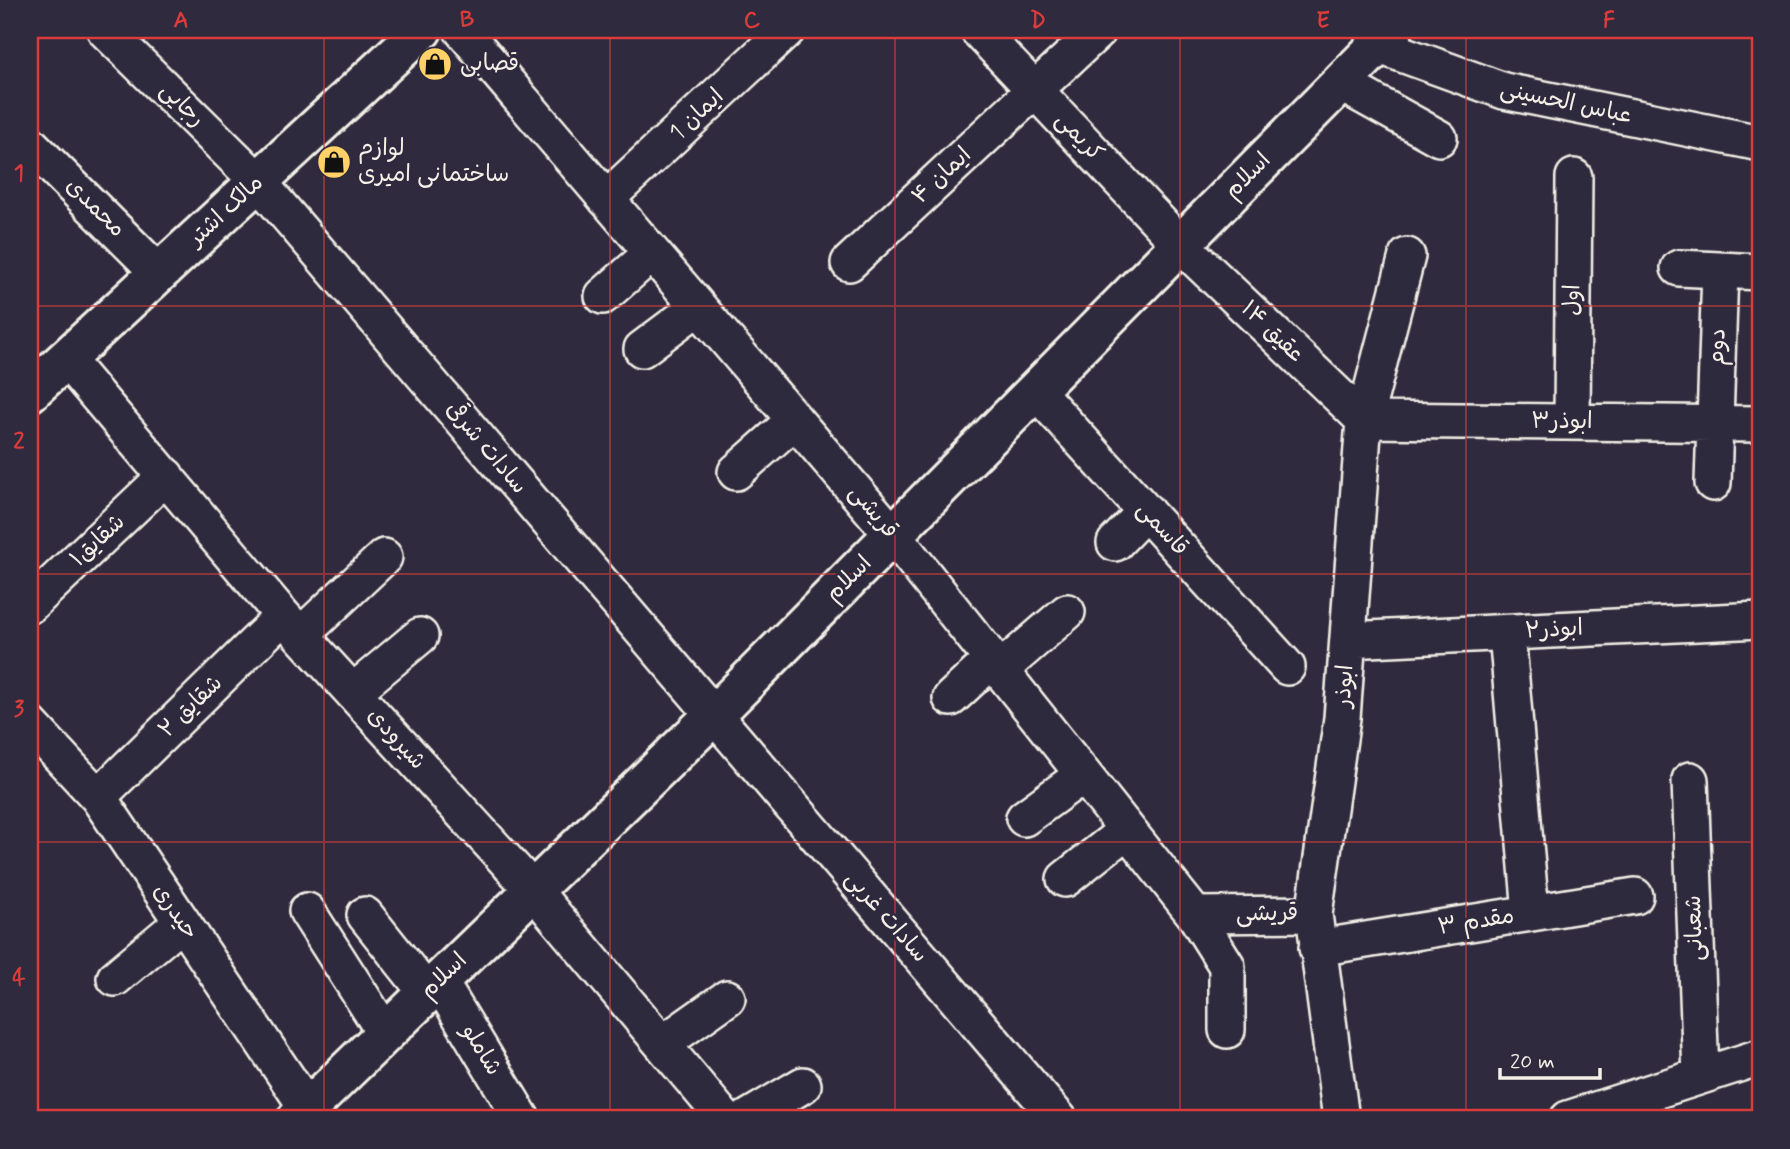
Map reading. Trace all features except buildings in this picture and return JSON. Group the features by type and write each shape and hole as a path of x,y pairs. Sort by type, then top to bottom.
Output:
{"street":[{"name":"رجایی","path":"105,30 258,181"},
{"name":"مالک اشتر","path":"30,392 422,30"},
{"name":"قریشی","path":"462,30 893,535 1195,915 1315,931"},
{"name":"ایمان 1","path":"606,199 787,30"},
{"name":"کریمی","path":"978,30 1180,244"},
{"name":"ایمان ۴","path":"849,263 1099,30"},
{"name":"اسلام","path":"302,1114 713,716 1385,35"},
{"name":"عباس الحسینی","path":"1385,35 1504,91 1760,143"},
{"path":"1340,83 1439,138"},
{"name":"محمدی","path":"30,144 159,273"},
{"name":"اول","path":"1572,422 1574,177"},
{"name":"سادات شرقی","path":"258,181 713,716"},
{"name":"عقیق ۱۴","path":"1180,244 1364,421"},
{"path":"603,296 652,253"},
{"name":"ابوذر","path":"1341,1119 1315,931 1342,718 1364,421 1407,256"},
{"path":"1679,268 1760,272"},
{"name":"دوم","path":"1713,483 1720,270"},
{"path":"642,349 698,307"},
{"name":"شیرودی","path":"66,359 292,626 533,890 725,1119"},
{"name":"قاسمی","path":"1036,391 1287,667"},
{"path":"736,472 795,420"},
{"name":"ابوذر۳","path":"1364,421 1760,424"},
{"name":"شقایق۱","path":"30,605 166,476"},
{"path":"1115,543 1146,511"},
{"name":"شقایق ۲","path":"98,797 292,626 384,557"},
{"path":"951,698 1067,612"},
{"name":"ابوذر۲","path":"1348,640 1760,620"},
{"path":"1507,633 1531,913"},
{"path":"353,692 420,636"},
{"name":"سادات غربی","path":"713,716 1059,1119"},
{"name":"حیدری","path":"30,724 98,797 182,922 302,1114"},
{"path":"1024,818 1083,775"},
{"name":"شعبانی","path":"1690,780 1701,1076"},
{"path":"1065,879 1127,830"},
{"name":"مقدم ۳","path":"1315,931 1531,913 1635,896"},
{"path":"307,911 385,1033"},
{"name":"شاملو","path":"365,915 433,987 523,1119"},
{"path":"1195,915 1227,966 1227,1030"},
{"path":"115,978 182,922"},
{"path":"662,1044 727,998"},
{"path":"1568,1119 1760,1057"},
{"path":"747,1119 803,1085"}],"place":[{"name":"قصابی","path":"435,64"},
{"name":"لوازم ساختمانی امیری","path":"334,162"}]}
